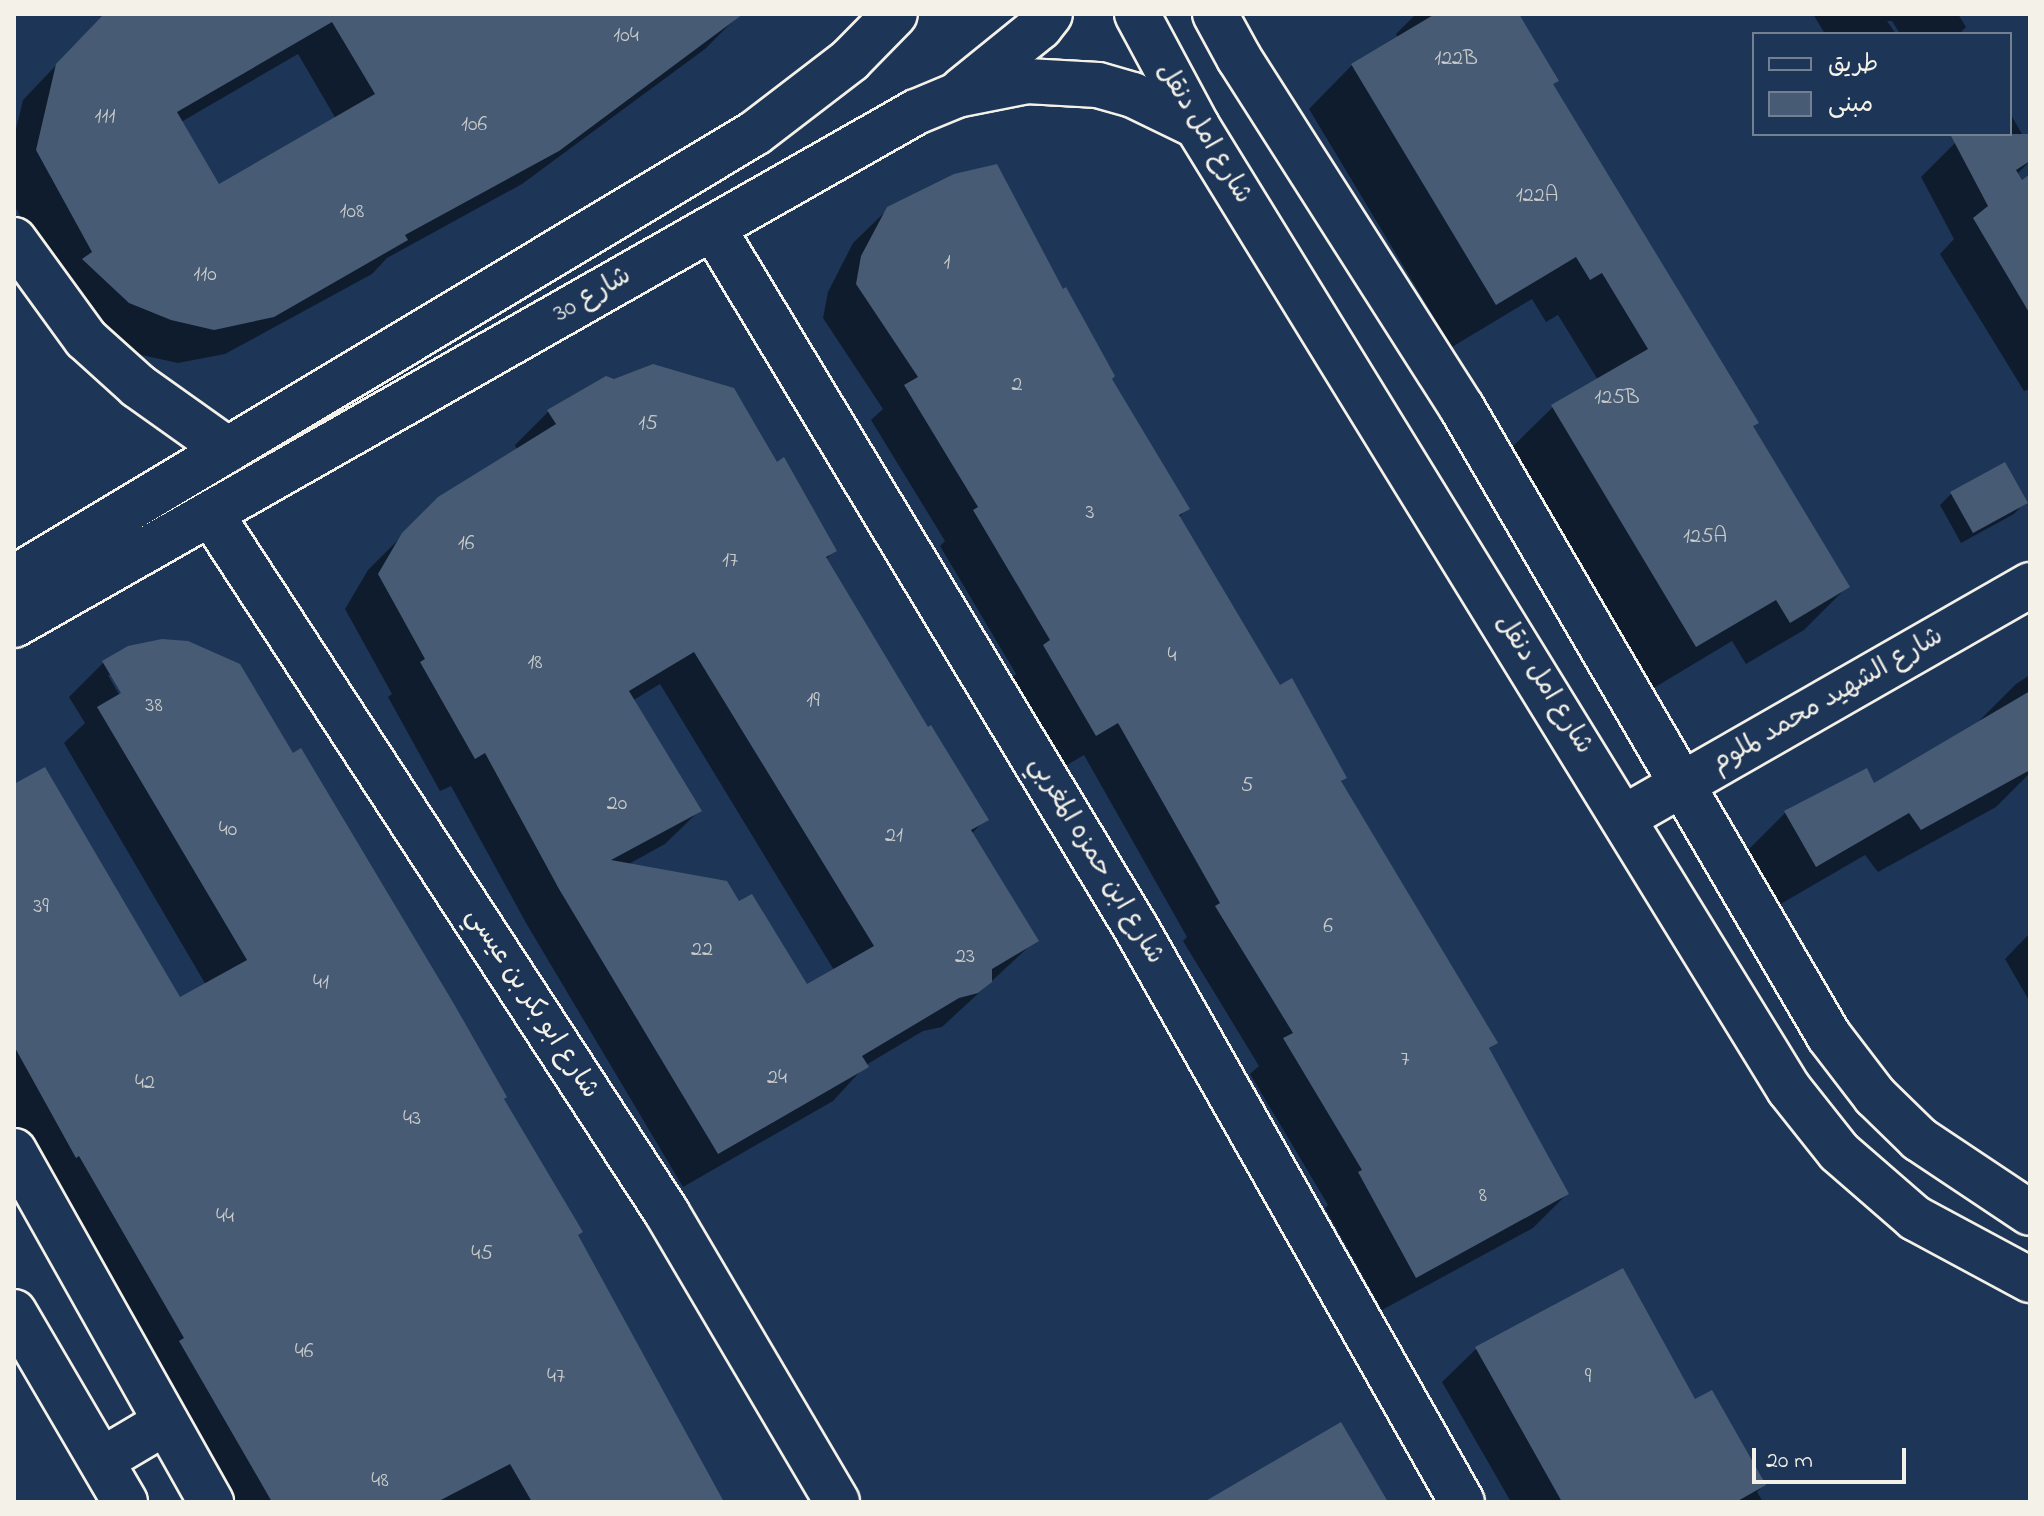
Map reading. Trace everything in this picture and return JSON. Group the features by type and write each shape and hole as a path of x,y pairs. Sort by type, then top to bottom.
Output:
{"street":[{"path":"957,95 972,78 1040,27 1050,14"},
{"name":"شارع امل دنقل","path":"1137,14 1197,126 1625,817 1789,1089 1839,1152 1915,1218 2030,1280"},
{"path":"1215,14 1239,58 1462,408 1829,1036 1875,1096 1919,1139 2030,1213"},
{"path":"14,578 755,133 838,69 897,15"},
{"name":"شارع 30","path":"14,625 916,112 957,95 1027,81 1098,85 1144,99 1197,126"},
{"name":"شارع ابن حمزه المغربي","path":"713,228 1136,928 1462,1502"},
{"path":"14,240 86,339 150,395 228,450"},
{"name":"شارع ابو بكر بن عيسي","path":"211,514 667,1213 837,1502"},
{"name":"شارع الشهيد محمد لملوم","path":"1625,817 2030,585"},
{"path":"14,1151 211,1502"},
{"path":"14,1312 125,1502"},
{"path":"102,1460 166,1422"}],"building":[{"path":"104,14 743,14 559,151 405,235 408,240 274,317 214,330 171,320 129,303 82,259 92,252 36,150 56,64","holes":["332,22 375,94 219,184 177,112"]},
{"path":"1435,14 1519,14 1559,81 1553,84 1759,423 1753,426 1850,587 1790,623 1776,600 1696,647 1551,405 1648,349 1602,273 1590,280 1576,257 1496,305 1351,64"},
{"path":"2030,134 2030,161 2016,170 2022,180 2030,174 2030,314 1973,218 1988,206 1951,136"},
{"path":"997,164 1063,289 1066,287 1115,376 1112,379 1190,509 1179,515 1280,685 1292,678 1347,778 1341,781 1498,1043 1489,1048 1569,1194 1416,1278 1358,1172 1362,1170 1283,1038 1293,1033 1215,906 1220,903 1118,723 1096,736 1043,645 1050,640 973,510 978,507 904,385 918,377 856,284 861,256 887,207 954,174"},
{"path":"653,364 734,388 777,462 784,457 837,551 826,557 928,727 931,725 989,820 971,830 1039,941 992,969 992,982 978,993 959,998 862,1056 869,1067 718,1154 559,889 485,753 475,759 420,662 425,659 378,574 402,533 438,497 556,424 547,410 606,376 614,379","holes":["694,652 874,946 807,984 752,894 739,901 727,881 611,860 702,811 629,691"]},
{"path":"2005,462 2028,503 1973,533 1950,492"},
{"path":"162,639 188,641 240,664 293,753 301,748 454,1004 507,1097 504,1099 583,1232 578,1235 724,1502 532,1502 510,1464 437,1502 272,1502 179,1341 184,1338 79,1156 76,1158 14,1046 14,784 45,767 180,997 247,960 97,707 121,693 102,661 128,646"},
{"path":"2030,691 2030,770 1921,830 1909,813 1816,867 1784,811 1867,768 1874,783"},
{"path":"1623,1268 1695,1399 1712,1390 1766,1485 1736,1502 1562,1502 1475,1347"},
{"path":"1341,1422 1388,1502 1204,1502"}]}
